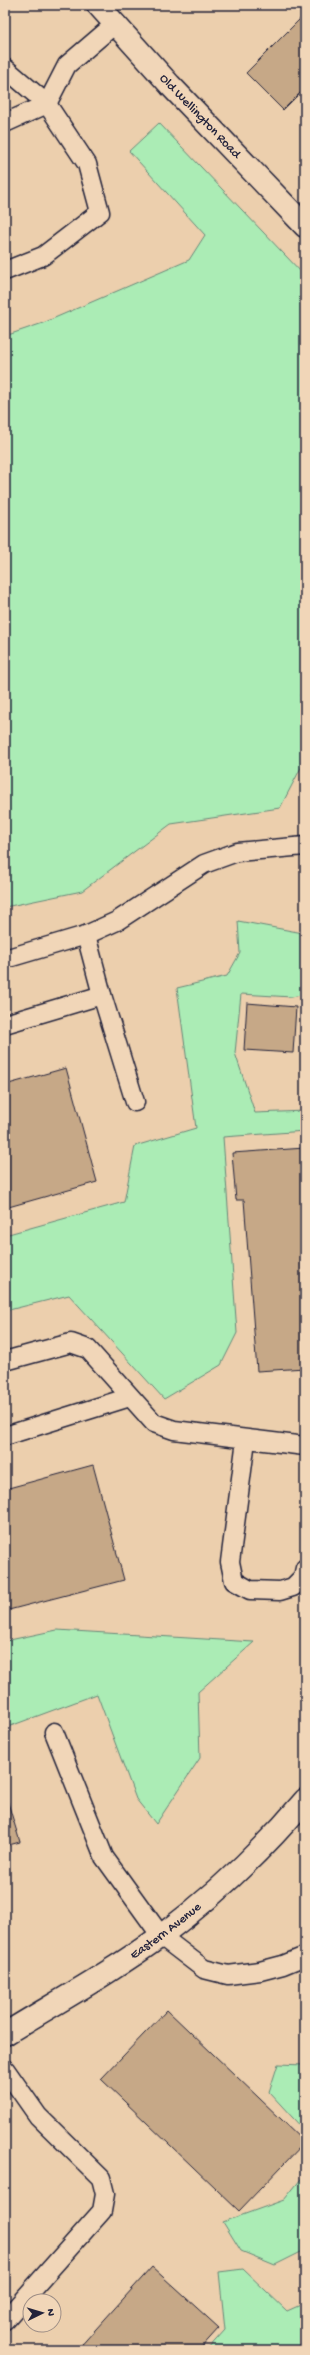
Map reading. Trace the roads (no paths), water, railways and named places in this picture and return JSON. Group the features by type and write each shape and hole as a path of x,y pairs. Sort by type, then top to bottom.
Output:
{"street":[{"name":"Old Wellington Road","path":"98,5 170,86 305,226"},
{"name":"Eastern Avenue","path":"5,2034 161,1936 209,1898 282,1828 305,1800"}],"lane":[{"path":"5,123 47,104 67,65 115,24"},
{"path":"5,68 47,104 87,164 100,212 43,256 5,271"},
{"path":"5,959 86,935 117,921 204,864 237,852 305,846"},
{"path":"86,935 102,995 135,1102"},
{"path":"5,1024 102,995"},
{"path":"5,1361 71,1343 88,1349 154,1423 174,1430 305,1446"},
{"path":"5,1436 130,1397"},
{"path":"246,1440 230,1562 234,1581 250,1590 280,1591 293,1587 303,1577 305,1568"},
{"path":"54,1732 104,1857 161,1936 204,1968 228,1975 260,1971 283,1965 305,1956"},
{"path":"5,2069 38,2116 101,2178 106,2194 102,2211 5,2320"}]}
